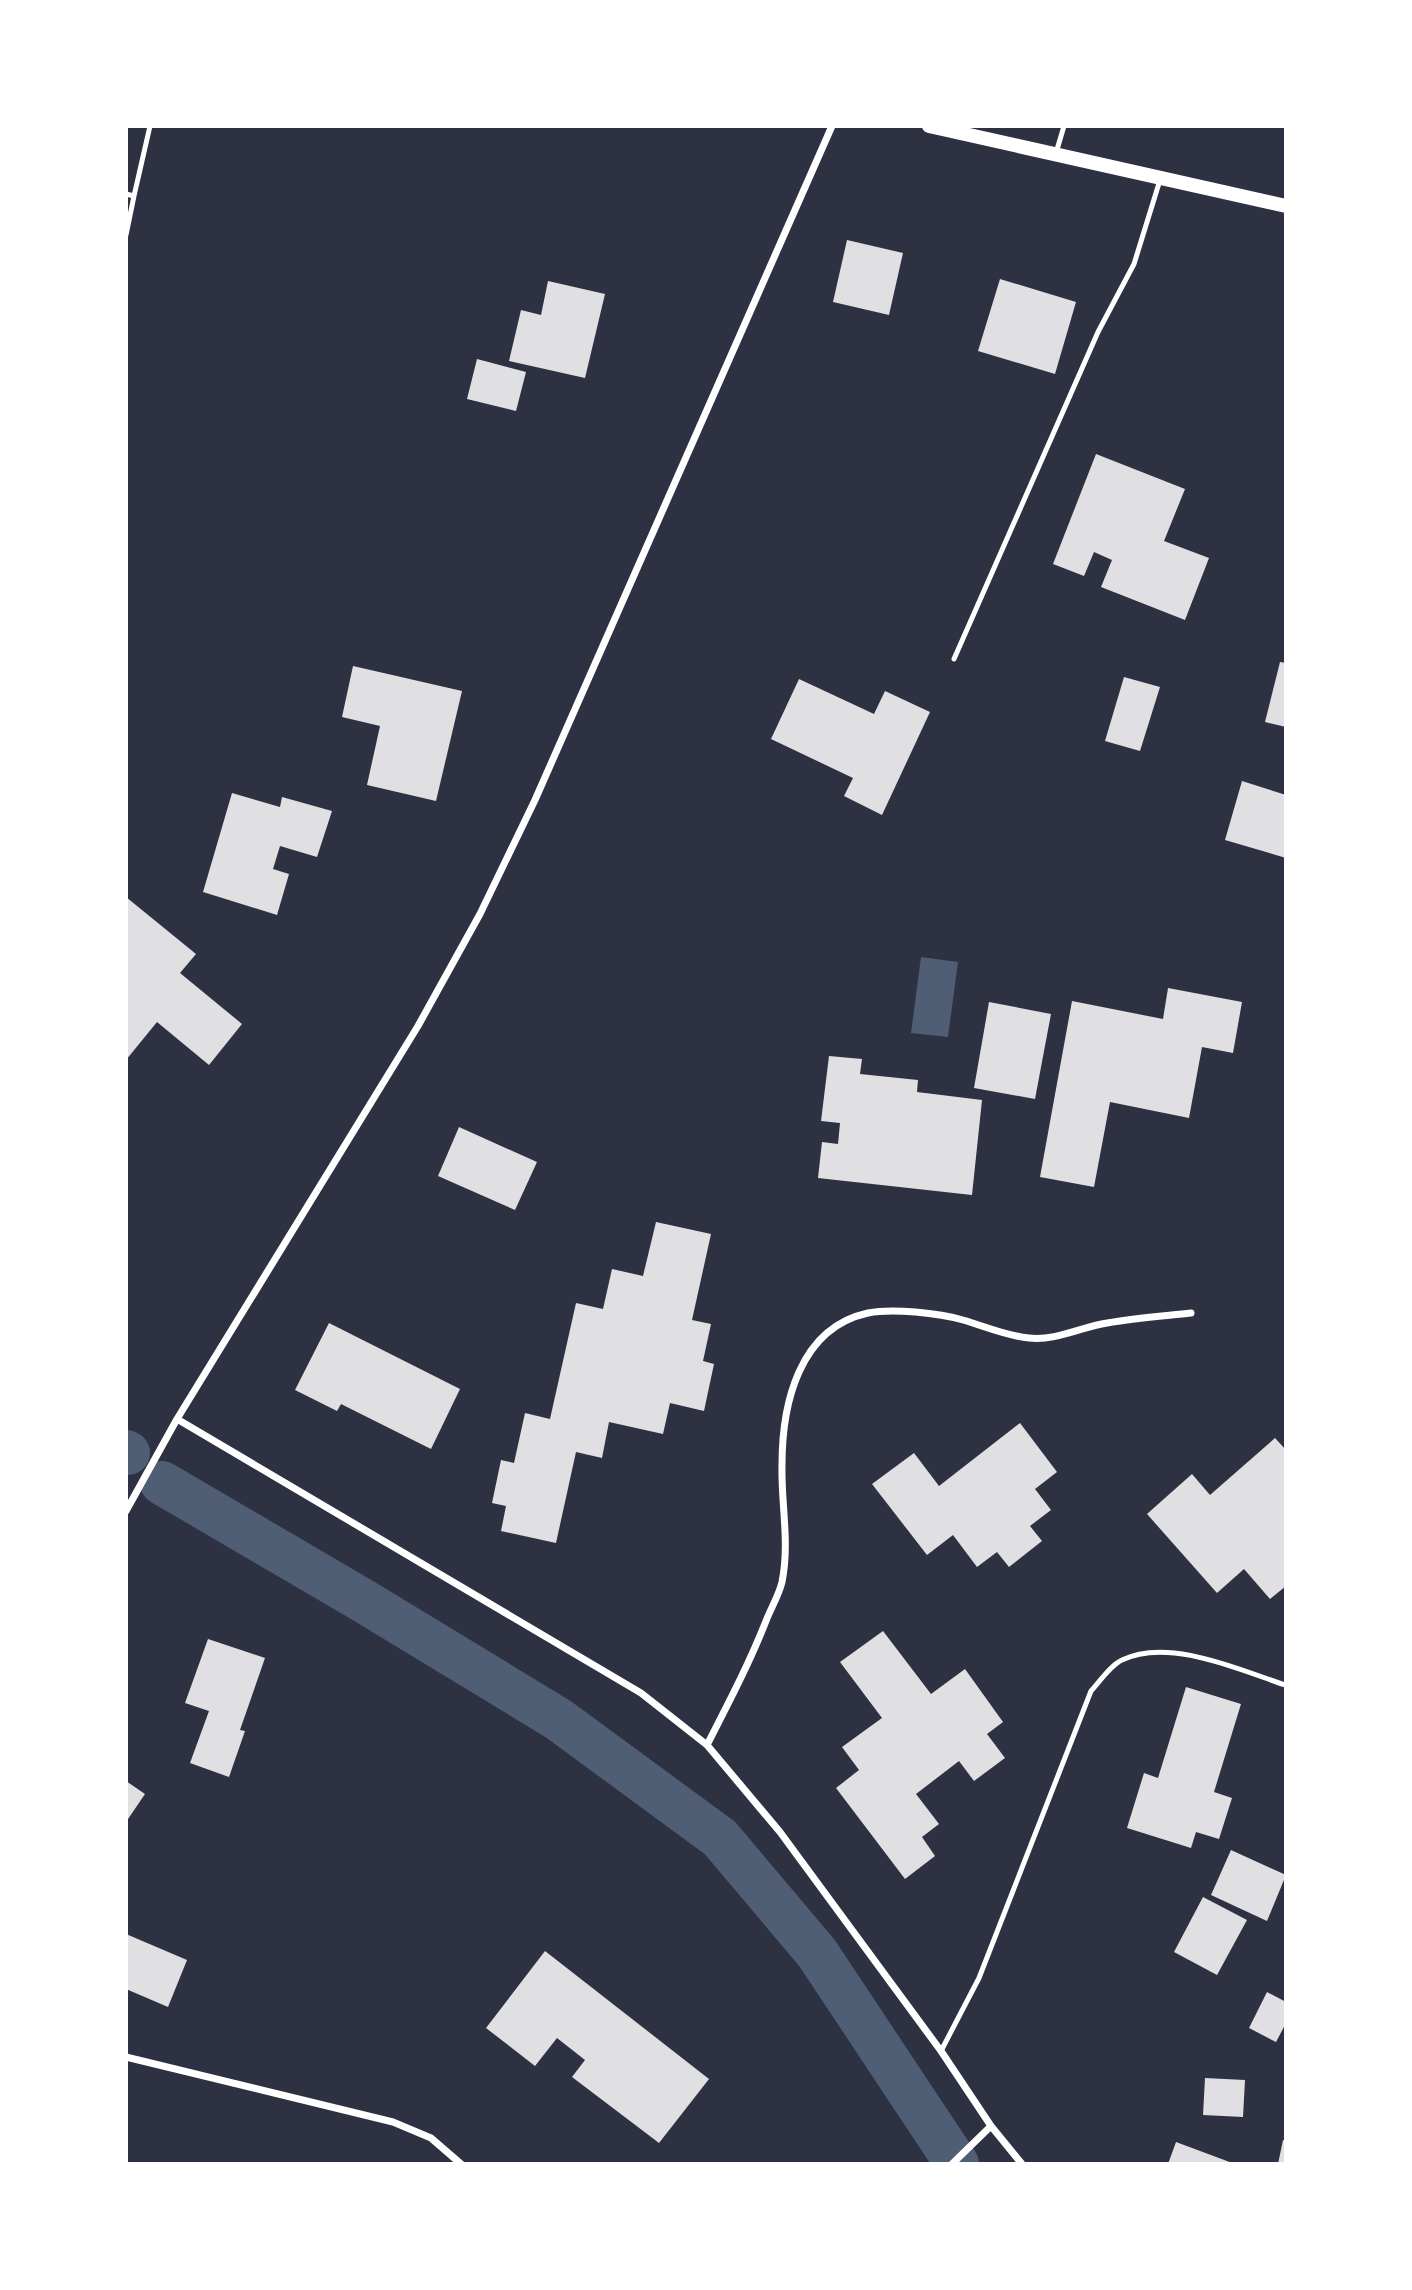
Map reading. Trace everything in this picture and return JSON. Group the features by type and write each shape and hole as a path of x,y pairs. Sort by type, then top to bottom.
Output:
{"main road":[{"path":"929,126 1286,206"}],"street":[{"path":"126,1511 177,1419 418,1026 480,914 535,800 832,126"},
{"path":"707,1745 747,1667 781,1584 786,1547 782,1465 785,1418 797,1373 816,1341 841,1323 867,1313 895,1310 959,1319 1030,1339 1065,1335 1105,1323 1191,1313"},
{"path":"177,1419 641,1693 707,1745 780,1832 941,2051 991,2126 1022,2164"},
{"path":"126,2057 393,2123 430,2138 461,2164"},
{"path":"952,2164 991,2126"}],"lane":[{"path":"126,235 150,126"},
{"path":"1055,155 1065,126"},
{"path":"954,659 1098,332 1134,264 1161,177"},
{"path":"126,194 134,196"},
{"path":"941,2051 979,1978 1091,1691 1110,1670 1120,1660 1147,1652 1199,1656 1285,1685"}],"water":[{"path":"921,957 958,962 948,1037 911,1033"}],"building":[{"path":"847,240 903,253 889,315 833,302"},
{"path":"1000,279 1076,302 1055,374 978,351"},
{"path":"548,281 605,294 585,378 509,361 521,310 541,315"},
{"path":"477,359 526,372 516,411 467,399"},
{"path":"1096,454 1185,489 1164,541 1209,558 1185,620 1101,587 1112,560 1094,552 1084,576 1053,564"},
{"path":"1280,662 1286,663 1286,727 1265,722"},
{"path":"353,666 462,691 436,801 367,785 380,726 342,717"},
{"path":"1124,677 1160,687 1140,751 1105,741"},
{"path":"799,679 874,714 885,691 930,712 882,815 844,796 853,778 771,739"},
{"path":"1242,781 1286,795 1286,858 1225,840"},
{"path":"232,793 280,807 282,797 332,811 317,857 280,846 273,869 289,874 277,915 203,892"},
{"path":"126,897 196,954 180,973 242,1024 209,1065 157,1022 126,1060"},
{"path":"1168,988 1242,1002 1233,1053 1202,1047 1189,1118 1110,1102 1094,1187 1040,1177 1072,1001 1163,1019"},
{"path":"989,1002 1051,1014 1035,1099 974,1088"},
{"path":"829,1056 862,1059 860,1074 918,1080 917,1092 982,1100 972,1195 818,1178 822,1142 838,1144 840,1123 821,1121"},
{"path":"459,1127 537,1162 515,1210 438,1176"},
{"path":"656,1222 711,1234 692,1320 711,1324 703,1361 714,1364 704,1411 670,1403 663,1434 609,1422 602,1458 576,1452 556,1543 501,1531 506,1506 492,1503 501,1460 514,1463 525,1413 550,1419 576,1303 603,1309 612,1269 643,1276"},
{"path":"329,1323 460,1389 431,1449 341,1404 337,1411 295,1390"},
{"path":"1020,1423 1057,1472 1035,1489 1051,1510 1030,1526 1042,1541 1009,1567 997,1552 977,1567 953,1535 927,1555 872,1484 914,1453 939,1486"},
{"path":"1275,1438 1286,1450 1286,1586 1270,1599 1244,1569 1217,1593 1147,1514 1192,1474 1210,1495"},
{"path":"883,1631 931,1694 965,1669 1003,1722 987,1734 1005,1758 974,1781 959,1761 916,1794 939,1824 922,1837 935,1856 905,1879 836,1788 859,1770 842,1747 882,1718 840,1662"},
{"path":"208,1639 265,1658 240,1730 245,1731 229,1777 190,1763 209,1711 185,1703"},
{"path":"1186,1687 1241,1704 1214,1792 1232,1798 1219,1839 1196,1832 1191,1848 1127,1828 1144,1773 1158,1778"},
{"path":"126,1781 145,1794 126,1822"},
{"path":"1231,1850 1286,1875 1267,1921 1211,1895"},
{"path":"1203,1897 1247,1920 1217,1975 1174,1952"},
{"path":"126,1934 187,1960 168,2007 126,1989"},
{"path":"545,1951 709,2079 659,2143 572,2077 585,2060 557,2038 535,2066 486,2028"},
{"path":"1267,1992 1286,2002 1286,2023 1276,2042 1249,2028"},
{"path":"1205,2078 1245,2080 1243,2117 1203,2115"},
{"path":"1283,2140 1286,2141 1286,2164 1278,2164"},
{"path":"1176,2142 1235,2164 1168,2164"}],"waterway":[{"path":"162,1483 558,1719 720,1838 817,1953 957,2164"}]}
